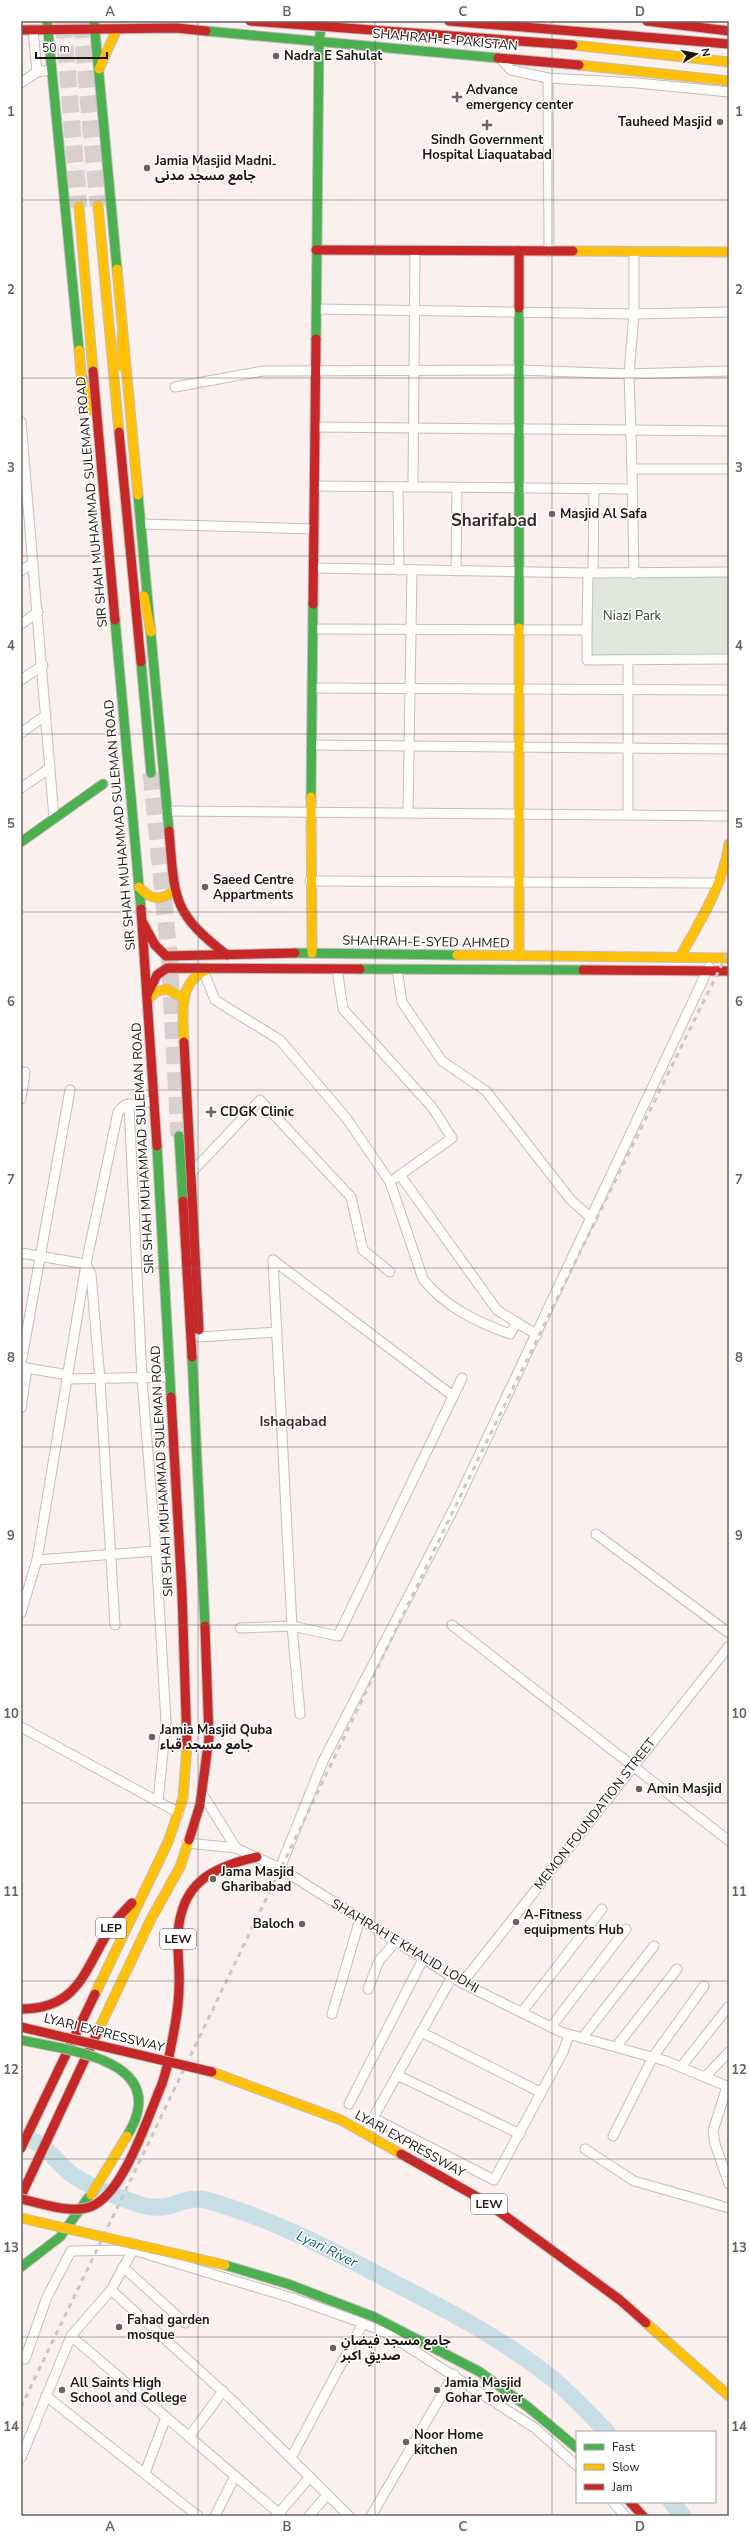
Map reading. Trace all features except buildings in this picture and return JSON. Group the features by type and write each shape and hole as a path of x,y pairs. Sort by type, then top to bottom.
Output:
{"main road":[{"path":"94,21 122,336 142,524 174,891 181,909 193,928 226,955"},
{"path":"98,71 120,30 111,21"},
{"path":"250,21 544,42 729,62"},
{"path":"312,953 310,811 313,529 319,41 322,21"},
{"path":"449,21 729,44"},
{"path":"647,21 729,31"},
{"path":"47,26 50,70 81,374 98,429"},
{"name":"SHAHRAH-E-PAKISTAN","path":"28,28 47,26 94,31 176,28 579,65 729,81"},
{"path":"50,70 55,43 67,35 80,35 90,43 98,71"},
{"path":"98,206 121,469 151,773"},
{"name":"SIR SHAH MUHAMMAD SULEMAN ROAD","path":"21,2148 147,1887 179,1813 183,1798 187,1731 182,1593 170,1377 142,922 79,207"},
{"path":"316,250 729,252"},
{"path":"519,251 519,956"},
{"path":"121,469 122,336"},
{"path":"126,510 151,632"},
{"path":"21,842 103,784"},
{"path":"680,957 718,883 728,857 729,844"},
{"path":"139,886 145,895 155,899 166,898 174,891"},
{"name":"SHAHRAH-E-SYED AHMED","path":"142,922 155,945 166,956 312,953 729,958"},
{"path":"198,1449 201,1371 200,1337 183,998 194,976 203,970 217,967"},
{"name":"SHAHRAH-E-SYED AHMED","path":"147,998 157,975 167,968 217,967 397,970 729,971"},
{"path":"147,998 155,992 167,990 183,998"},
{"path":"21,2196 151,1919 180,1867 187,1843 196,1822 202,1793 208,1738 201,1589 198,1449 179,1136"},
{"path":"179,1813 196,1822"},
{"name":"LEW","path":"21,2196 75,2209 90,2207 107,2197 119,2182 160,2089 167,2066 179,1993 178,1933 181,1912 190,1890 206,1875 221,1866 257,1857"},
{"path":"180,1867 181,1912"},
{"name":"LEP","path":"21,2009 35,2010 56,2004 74,1990 85,1976 109,1930 147,1887"},
{"name":"LYARI EXPRESSWAY","path":"21,2027 212,2072 340,2120 486,2202 620,2300 729,2396"},
{"path":"21,2040 99,2058 117,2064 130,2076 137,2090 140,2105 137,2119 90,2195 60,2237 21,2267"},
{"path":"21,2218 119,2238 211,2261 340,2302 480,2372 528,2407 576,2447"},
{"path":"631,2503 643,2516"}],"street":[{"path":"28,28 37,72"},
{"path":"500,58 512,70 548,78 729,92"},
{"path":"21,83 37,72 50,70"},
{"path":"548,78 549,251"},
{"path":"413,487 414,251"},
{"path":"634,252 634,314 628,374 634,574"},
{"path":"316,309 634,314 729,312"},
{"path":"175,387 263,371 519,370 628,374 729,371"},
{"path":"21,422 23,463 43,665 54,818"},
{"path":"315,427 729,431"},
{"path":"632,469 729,469"},
{"path":"314,486 631,489"},
{"path":"398,487 399,570"},
{"path":"456,488 456,571"},
{"path":"594,488 587,660 729,659"},
{"path":"21,518 29,512"},
{"path":"142,524 313,529"},
{"path":"21,571 34,563"},
{"path":"313,568 634,574 729,572"},
{"path":"408,812 412,570"},
{"path":"21,624 38,612"},
{"path":"312,629 588,630"},
{"path":"628,660 628,814"},
{"path":"21,680 43,665"},
{"path":"312,688 729,690"},
{"path":"21,732 46,716"},
{"path":"311,745 729,749"},
{"path":"21,788 50,768"},
{"path":"167,811 519,812 729,816"},
{"path":"310,881 718,883"},
{"path":"280,1868 323,1761 454,1508 709,971 710,957"},
{"path":"337,969 343,1009 432,1107 452,1138 390,1182"},
{"path":"203,970 215,1000 280,1040 347,1119 390,1182 423,1279 433,1292 476,1321 510,1334 517,1322"},
{"path":"397,970 402,1002 442,1061 486,1091 570,1199 592,1219"},
{"path":"21,1099 25,1072"},
{"path":"21,1408 23,1366 40,1256 70,1090"},
{"path":"191,1173 260,1100 351,1197 363,1250 390,1272"},
{"path":"21,1613 37,1560 86,1264 118,1112 121,1107 129,1104 154,1101"},
{"path":"129,1104 142,1379 156,1551 166,1722 158,1802"},
{"path":"400,1175 497,1310 537,1335"},
{"path":"21,1253 86,1264"},
{"path":"300,1714 292,1626 273,1260 453,1396"},
{"path":"86,1264 91,1274 100,1380 115,1625"},
{"path":"200,1337 277,1332"},
{"path":"23,1366 68,1377 100,1380 170,1377"},
{"path":"240,1628 292,1626 334,1636 340,1633 462,1378"},
{"path":"596,1534 729,1633"},
{"path":"37,1560 156,1551"},
{"path":"452,1625 634,1765 729,1841"},
{"name":"MEMON FOUNDATION STREET","path":"462,1983 729,1646"},
{"path":"21,1727 179,1813"},
{"path":"202,1793 236,1848"},
{"name":"SHAHRAH E KHALID LODHI","path":"187,1843 236,1848 280,1868 462,1983 551,2027 582,2038 653,2057 728,2087"},
{"path":"522,2012 602,1909"},
{"path":"332,2014 360,1919"},
{"path":"551,2027 626,1929"},
{"path":"368,1988 379,1961 395,1942"},
{"path":"582,2038 654,1946"},
{"path":"349,2104 423,1959"},
{"path":"616,2047 677,1969"},
{"path":"452,1977 373,2118 494,2180 520,2134 540,2092 563,2052 569,2034"},
{"path":"613,2136 653,2057 704,1986"},
{"path":"681,2067 729,2006"},
{"path":"421,2032 540,2092"},
{"path":"705,2077 729,2052"},
{"path":"397,2075 520,2134"},
{"path":"728,2087 713,2131 715,2144 729,2184"},
{"path":"585,2149 634,2181 729,2208"},
{"path":"21,2458 71,2336 111,2290 134,2250"},
{"path":"25,2359 47,2296 71,2251 134,2250 292,2298 363,2323 388,2334 454,2374 535,2428 576,2465"},
{"path":"123,2268 185,2323"},
{"path":"111,2290 223,2391 310,2477 344,2514"},
{"path":"290,2458 363,2323"},
{"path":"71,2336 280,2515 310,2477"},
{"path":"372,2516 454,2374"},
{"path":"189,2437 223,2391"},
{"path":"46,2396 198,2516"},
{"path":"145,2473 166,2417"},
{"path":"215,2516 235,2476"},
{"path":"309,2516 327,2495"},
{"path":"613,2503 625,2516"}],"green space":[{"name":"Niazi Park","path":"729,572 729,659 587,660 588,573"}],"waterway":[{"name":"Lyari River","path":"21,2137 30,2139 45,2148 77,2178 97,2188 140,2205 163,2207 195,2199 206,2200 256,2217 304,2237 458,2317 498,2340 554,2380 606,2431"},
{"name":"Lyari River","path":"672,2503 683,2516"}],"tunnel":[{"path":"63,21 79,207"},
{"path":"81,21 98,206"},
{"path":"151,773 169,954 179,1136"}],"railway":[{"path":"21,2407 486,1443 729,950"}],"traffic: fast":[{"path":"47,21 79,350"},
{"path":"94,21 117,269"},
{"path":"316,339 319,41 322,21"},
{"path":"206,31 498,58"},
{"path":"519,308 519,628"},
{"path":"138,495 169,831"},
{"path":"311,797 313,604"},
{"path":"115,620 141,909"},
{"path":"141,662 151,773"},
{"path":"21,842 103,784"},
{"path":"295,953 457,955"},
{"path":"360,969 583,970"},
{"path":"179,1136 183,1201"},
{"path":"157,1146 171,1397"},
{"path":"192,1357 205,1626"},
{"path":"21,2040 89,2055 110,2064 127,2075 137,2090 138,2111 127,2136"},
{"path":"21,2267 60,2237 88,2198"},
{"path":"225,2265 288,2284 374,2317"},
{"path":"374,2317 480,2372 528,2407 576,2447"}],"traffic: slow":[{"path":"99,69 116,31"},
{"path":"573,45 729,62"},
{"path":"579,65 729,81"},
{"path":"98,206 119,432"},
{"path":"79,207 93,371"},
{"path":"573,251 729,252"},
{"path":"117,269 138,495"},
{"path":"122,336 122,366"},
{"path":"79,350 81,374 92,410"},
{"path":"144,596 151,632"},
{"path":"519,628 519,956"},
{"path":"311,797 312,953"},
{"path":"680,957 710,903 722,874 729,844"},
{"path":"139,887 147,895 156,898 160,898 174,891"},
{"path":"457,955 729,958"},
{"path":"184,1042 183,1010 187,990 191,981 199,974 209,969"},
{"path":"147,1001 155,992 167,989 183,998"},
{"path":"95,1994 168,1842 183,1798 187,1746"},
{"path":"99,2029 151,1919 180,1867 189,1840"},
{"path":"212,2072 341,2120 401,2154"},
{"path":"91,2195 127,2136"},
{"path":"21,2218 225,2265"},
{"path":"646,2323 729,2396"}],"traffic: jam":[{"path":"250,21 573,45"},
{"path":"449,21 729,44"},
{"path":"647,21 729,31"},
{"path":"21,30 176,28 206,31"},
{"path":"498,58 579,65"},
{"path":"316,250 573,251"},
{"path":"519,251 519,308"},
{"path":"313,604 316,339"},
{"path":"93,371 115,620"},
{"path":"119,432 141,662"},
{"path":"169,831 175,888 179,902 195,927 227,955"},
{"path":"141,909 157,1146"},
{"path":"143,923 155,945 166,956 295,953"},
{"path":"147,995 157,975 167,968 360,969"},
{"path":"583,970 729,971"},
{"path":"184,1042 199,1330"},
{"path":"183,1201 192,1357"},
{"path":"171,1397 182,1593 187,1746"},
{"path":"189,1840 200,1805 209,1738 205,1626"},
{"path":"167,2067 178,2006 178,1934 180,1916 185,1902 192,1890 213,1872 226,1866 257,1857"},
{"path":"21,2009 40,2007 56,2002 68,1994 78,1984 86,1972 112,1925 132,1903"},
{"path":"21,2148 95,1994"},
{"path":"21,2027 212,2072"},
{"path":"21,2196 99,2029"},
{"path":"21,2199 65,2209 82,2209 90,2207 102,2200 113,2188 124,2172 142,2134 162,2084 167,2067"},
{"path":"401,2154 486,2202 620,2300 646,2323"},
{"path":"631,2503 643,2516"}],"place":[{"name":"Nadra E Sahulat","path":"276,56"},
{"name":"Advance emergency center","path":"457,97"},
{"name":"Tauheed Masjid","path":"720,122"},
{"name":"Sindh Government Hospital Liaquatabad","path":"487,125"},
{"name":"Jamia Masjid Madni۔ جامع مسجد مدنی","path":"147,168"},
{"name":"Masjid Al Safa","path":"552,514"},
{"name":"Saeed Centre Appartments","path":"205,887"},
{"name":"CDGK Clinic","path":"211,1112"},
{"name":"Jamia Masjid Quba جامع مسجد قباء","path":"152,1737"},
{"name":"Amin Masjid","path":"639,1789"},
{"name":"Jama Masjid Gharibabad","path":"213,1879"},
{"name":"A-Fitness equipments Hub","path":"516,1922"},
{"name":"Baloch","path":"302,1924"},
{"name":"Fahad garden mosque","path":"119,2327"},
{"name":"جامع مسجد فیضانِ صدیقِ اکبر","path":"333,2348"},
{"name":"All Saints High School and College","path":"62,2390"},
{"name":"Jamia Masjid Gohar Tower","path":"437,2390"},
{"name":"Noor Home kitchen","path":"406,2442"}],"district":[{"name":"Sharifabad","path":"494,520"},
{"name":"Ishaqabad","path":"293,1421"}]}
